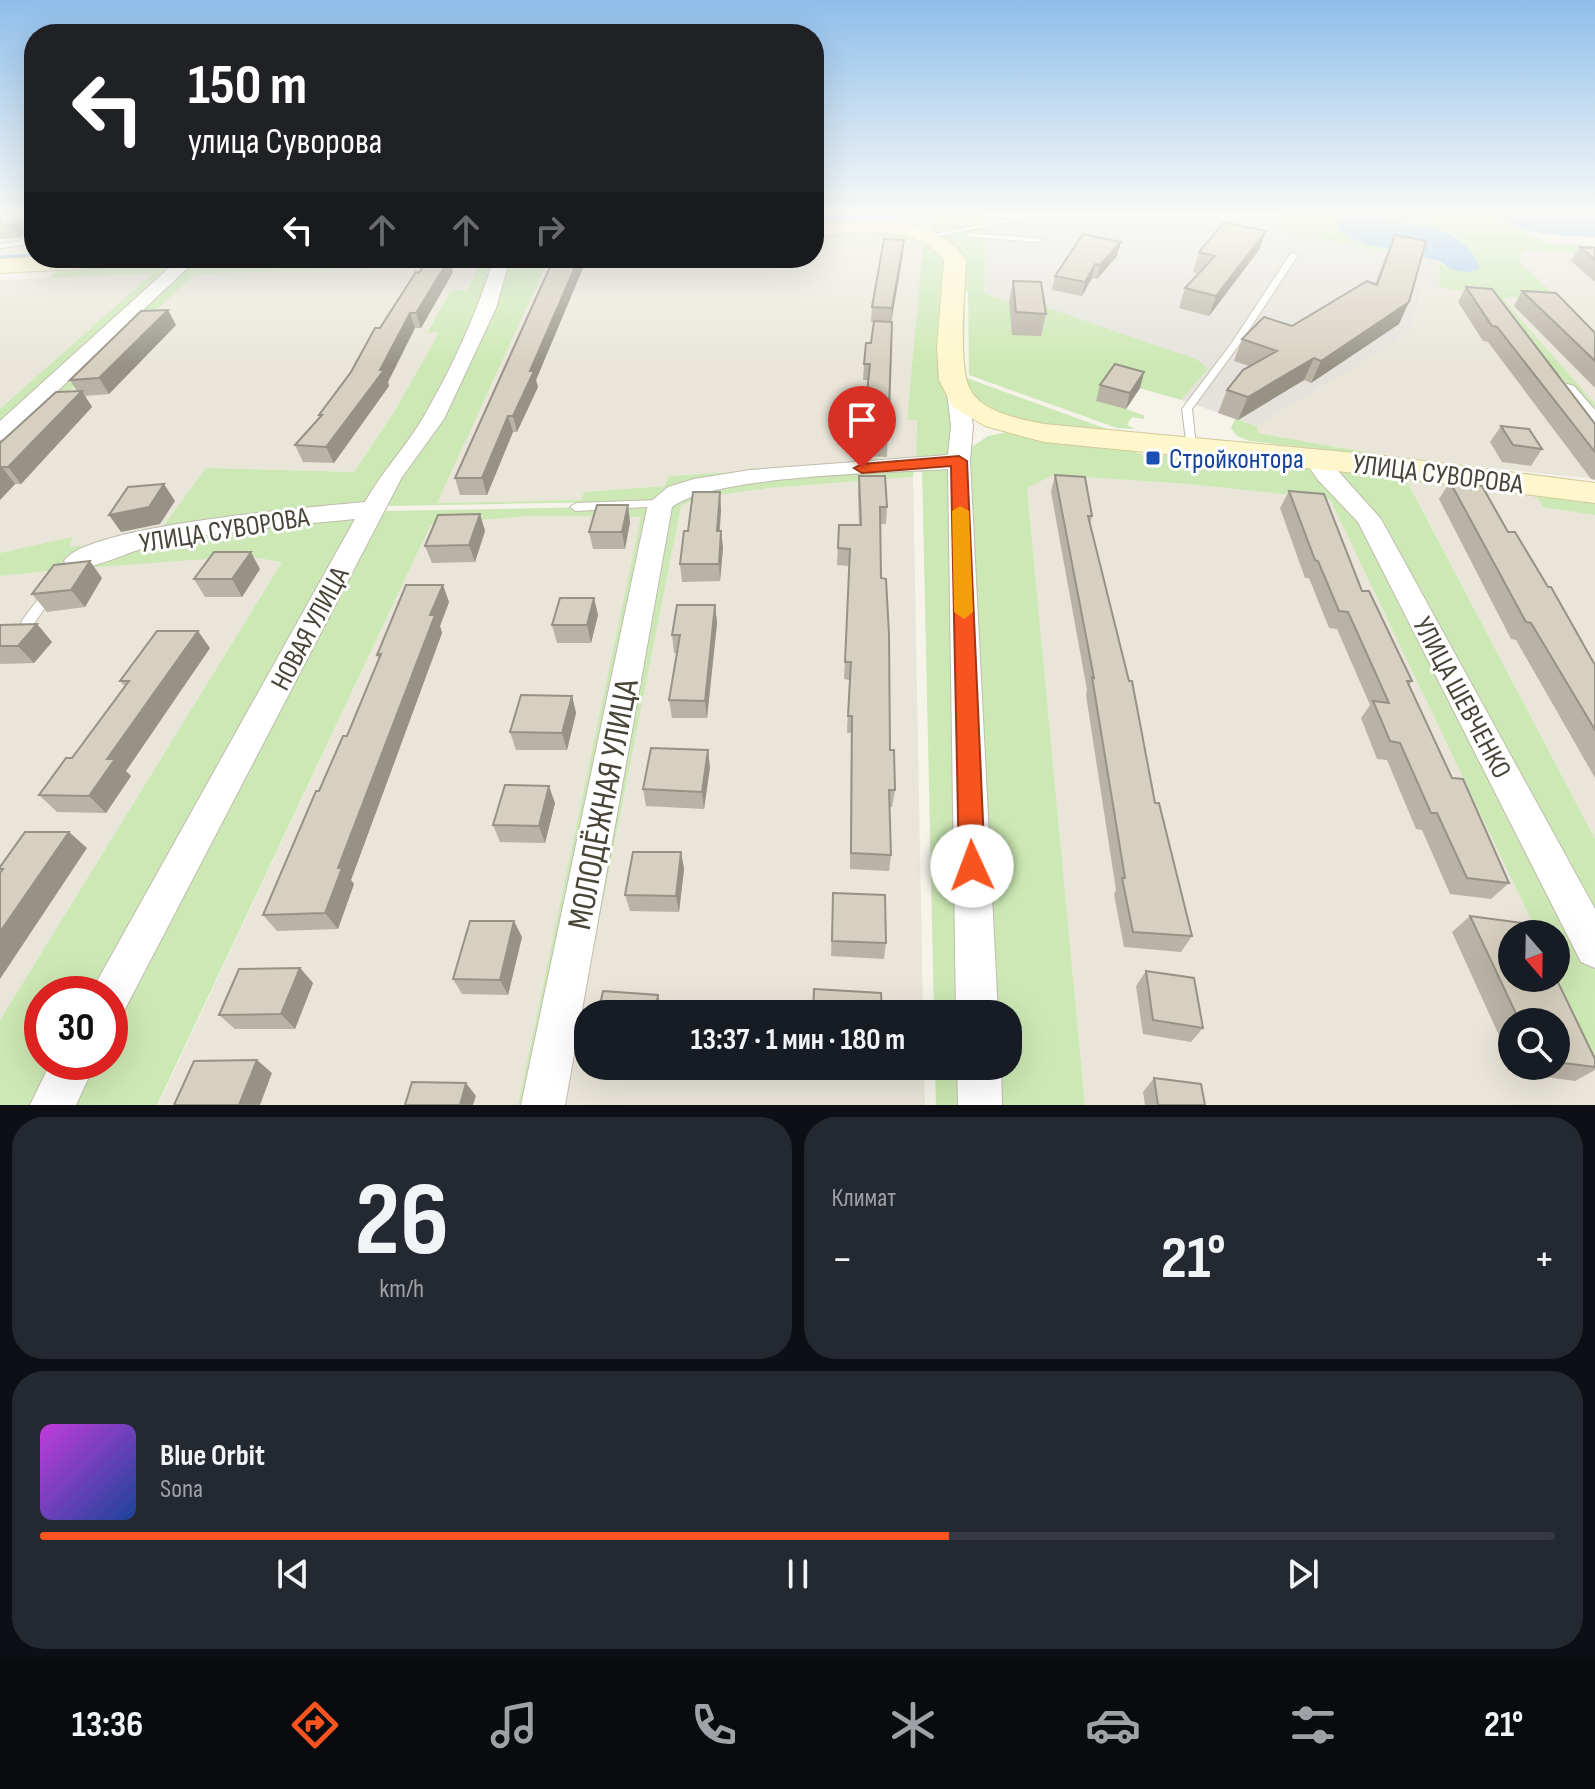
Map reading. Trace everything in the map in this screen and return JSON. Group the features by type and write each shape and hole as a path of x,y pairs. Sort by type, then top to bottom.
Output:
{"main road":[{"path":"955,264 952,362 957,392"},
{"path":"0,266 24,265"},
{"name":"УЛИЦА СУВОРОВА","path":"957,392 970,405 1007,424 1044,433 1314,458 1595,493"}],"street":[{"path":"0,433 179,268"},
{"name":"НОВАЯ УЛИЦА","path":"121,976 391,476 433,419 487,308 499,268"},
{"path":"1553,374 1595,424"},
{"path":"957,392 962,426 960,453 977,1000"},
{"path":"660,504 676,492 694,486 960,453 977,432 1007,424"},
{"name":"УЛИЦА ШЕВЧЕНКО","path":"1314,458 1320,470 1355,500 1369,519 1595,948"},
{"name":"МОЛОДЁЖНАЯ УЛИЦА","path":"543,1105 660,504"},
{"name":"УЛИЦА СУВОРОВА","path":"67,571 107,548 197,529 373,509"},
{"path":"52,1105 65,1080"},
{"path":"979,1080 980,1105"}],"lane":[{"path":"1191,446 1187,409 1235,345 1288,264"},
{"path":"576,507 660,504"},
{"path":"28,622 67,571"}],"shaded area":[{"path":"824,264 921,264 907,419 917,420 916,460 669,476 666,486 584,492 581,500 436,503 545,268 824,268"},
{"path":"985,264 1440,264 1439,287 1424,285 1412,327 1383,350 1257,426 1181,400 1208,369 1037,304 1009,302 984,293"},
{"path":"1520,264 1595,264 1595,404 1502,299 1510,297"},
{"path":"478,268 468,290 450,291 427,332 439,332 434,342 394,412 354,472 206,468 156,536 117,544 68,548 73,538 0,553 0,455 194,274"},
{"path":"154,273 0,409 0,280"},
{"path":"1425,284 1483,294 1595,479 1399,458 1258,433 1257,426 1383,350 1412,327"},
{"path":"1052,475 1330,498 1531,920 1498,920 1498,992 1564,992 1595,1060 1595,1105 1085,1105 1027,488"},
{"path":"913,477 923,1000 584,1000 681,506 696,498 769,488"},
{"path":"1407,480 1536,496 1544,507 1595,515 1595,839"},
{"path":"531,516 642,517 518,1105 158,1105 431,524"},
{"path":"246,555 282,562 27,976 24,976 24,981 0,1020 0,576 59,570 20,626 71,569"},
{"path":"574,1049 574,1080 924,1080 925,1105 563,1105"}],"green space":[{"path":"921,264 948,264 943,364 949,393 951,456 940,460 728,478 672,489 658,501 390,506 384,501 460,381 504,268 545,268 437,503 581,500 584,492 665,486 669,476 916,460 917,420 907,420"},
{"path":"964,264 985,264 984,293 1009,302 1037,304 1198,360 1208,369 1181,400 1136,387 1126,409 1145,416 1143,419 1132,417 1127,425 1135,429 1117,428 969,375 968,292 965,291 964,377 1115,432 1015,421 977,402 961,376"},
{"path":"1440,264 1452,270 1473,264 1523,264 1558,299 1503,299 1595,404 1595,416 1512,322 1483,294 1439,287"},
{"path":"61,268 173,268 0,426 0,409 153,273 49,278"},
{"path":"186,268 384,268 195,274 0,455 0,437"},
{"path":"478,268 494,268 458,357 425,418 368,507 156,536 206,468 354,472 394,412 434,342 438,332 427,333 450,291 468,290"},
{"path":"1235,419 1257,426 1258,433 1399,458 1249,441 1237,436 1231,428"},
{"path":"1008,432 1107,445 1146,455 1147,460 1160,461 1159,456 1192,451 1305,462 1352,501 1595,966 1595,1060 1564,992 1570,992 1570,920 1531,920 1330,499 1188,484 1053,475 1027,488 1085,1105 996,1105 995,1080 1022,1080 1022,1000 990,1000 969,449 988,436"},
{"path":"1333,464 1595,498 1595,515 1543,507 1536,496 1407,481 1595,839 1595,930"},
{"path":"922,467 950,468 961,1000 934,1000"},
{"path":"914,468 913,477 769,488 696,498 681,506 584,1000 574,1000 574,1049 563,1105 551,1105 666,505 679,494 749,481"},
{"path":"652,506 533,1105 518,1105 641,517 531,516 431,524 157,1105 63,1105 76,1080 128,1080 128,983 375,518 387,511"},
{"path":"365,513 112,976 27,976 282,562 246,556 72,569 32,625 19,627 59,570 0,576 0,553 73,537 69,547"},
{"path":"24,981 24,1080 55,1080 42,1105 0,1105 0,1020"},
{"path":"935,1080 962,1080 963,1105 936,1105"}],"water":[{"path":"1443,264 1478,264 1480,269 1470,272 1452,270"}],"building":[{"path":"880,264 900,264 892,308 872,307"},
{"path":"1063,264 1101,264 1095,264 1085,282 1055,276"},
{"path":"1208,264 1241,264 1216,296 1185,288"},
{"path":"1385,264 1420,264 1409,302 1321,361 1314,358 1248,397 1227,390 1243,370 1277,351 1242,339 1264,317 1292,326 1367,281 1377,285"},
{"path":"422,268 444,268 416,313 410,313 380,370 384,370 326,447 295,445 322,415 319,415 351,372 375,328 380,328 416,272 419,273"},
{"path":"550,268 575,268 530,371 534,371 513,416 508,416 482,478 455,478"},
{"path":"1013,281 1041,282 1046,314 1016,312"},
{"path":"1466,287 1492,289 1595,424 1595,452 1497,327 1492,326"},
{"path":"1522,291 1556,293 1595,333 1595,361"},
{"path":"168,310 99,378 70,380 141,311"},
{"path":"874,321 892,322 888,440 862,439 870,364 864,364 866,343 871,343"},
{"path":"1115,364 1144,372 1130,393 1100,385"},
{"path":"82,391 8,467 0,469 0,443 56,392"},
{"path":"1501,426 1529,429 1542,449 1513,445"},
{"path":"1055,475 1085,477 1092,516 1088,516 1129,681 1132,681 1155,803 1159,803 1192,936 1133,932 1122,878 1125,878 1094,678"},
{"path":"859,476 885,476 887,507 880,507 881,578 886,579 890,750 894,750 895,790 889,790 891,855 851,853 852,716 848,716 851,662 845,662 850,549 838,548 839,525 861,525"},
{"path":"1450,482 1482,486 1508,532 1515,532 1548,587 1551,587 1595,665 1595,730 1531,623 1526,622"},
{"path":"164,484 149,507 109,515 128,487"},
{"path":"1289,491 1324,494 1362,591 1369,591 1412,681 1407,681 1452,778 1463,779 1509,883 1467,878 1437,813 1431,813 1400,743 1390,741 1373,701 1389,703 1348,612 1339,611 1315,560"},
{"path":"693,492 720,492 717,531 721,531 719,564 680,564"},
{"path":"597,505 628,505 622,532 589,532"},
{"path":"480,514 469,545 425,546 438,515"},
{"path":"214,552 251,552 232,579 194,579"},
{"path":"90,561 71,590 32,594 54,565"},
{"path":"406,585 443,585 430,615 435,615 338,868 342,868 325,913 263,915 316,791 319,791 343,736 347,736"},
{"path":"560,598 594,598 587,625 552,625"},
{"path":"677,605 715,605 705,701 669,700 680,635 672,635"},
{"path":"37,624 18,646 0,646 0,625"},
{"path":"157,631 198,631 107,759 115,759 89,796 39,795 66,758 72,758 129,681 120,681"},
{"path":"521,695 572,696 562,733 510,732"},
{"path":"651,748 708,750 702,792 643,789"},
{"path":"505,785 549,786 539,826 493,825"},
{"path":"25,832 69,832 0,932 0,873 3,869 0,867"},
{"path":"633,852 681,852 676,896 625,895"},
{"path":"833,893 885,895 886,943 832,941"},
{"path":"1470,916 1500,920 1498,975"},
{"path":"470,921 514,921 500,980 453,979"},
{"path":"300,968 281,1014 219,1015 239,969"},
{"path":"1146,971 1194,978 1203,1028 1153,1020"},
{"path":"814,989 881,993 881,1000 814,1000"},
{"path":"603,991 658,995 657,1000 601,1000"},
{"path":"1506,992 1563,992 1595,1059 1595,1067 1570,1064 1570,1008 1513,1008"},
{"path":"257,1060 239,1105 174,1105 194,1061"},
{"path":"1154,1078 1201,1084 1205,1105 1158,1105"},
{"path":"412,1082 466,1083 460,1105 405,1105"}],"slow traffic":[{"path":"960,511 964,612"}],"place":[{"name":"Стройконтора","path":"1153,458"}],"route":[{"path":"862,468 959,461 972,866"}]}
